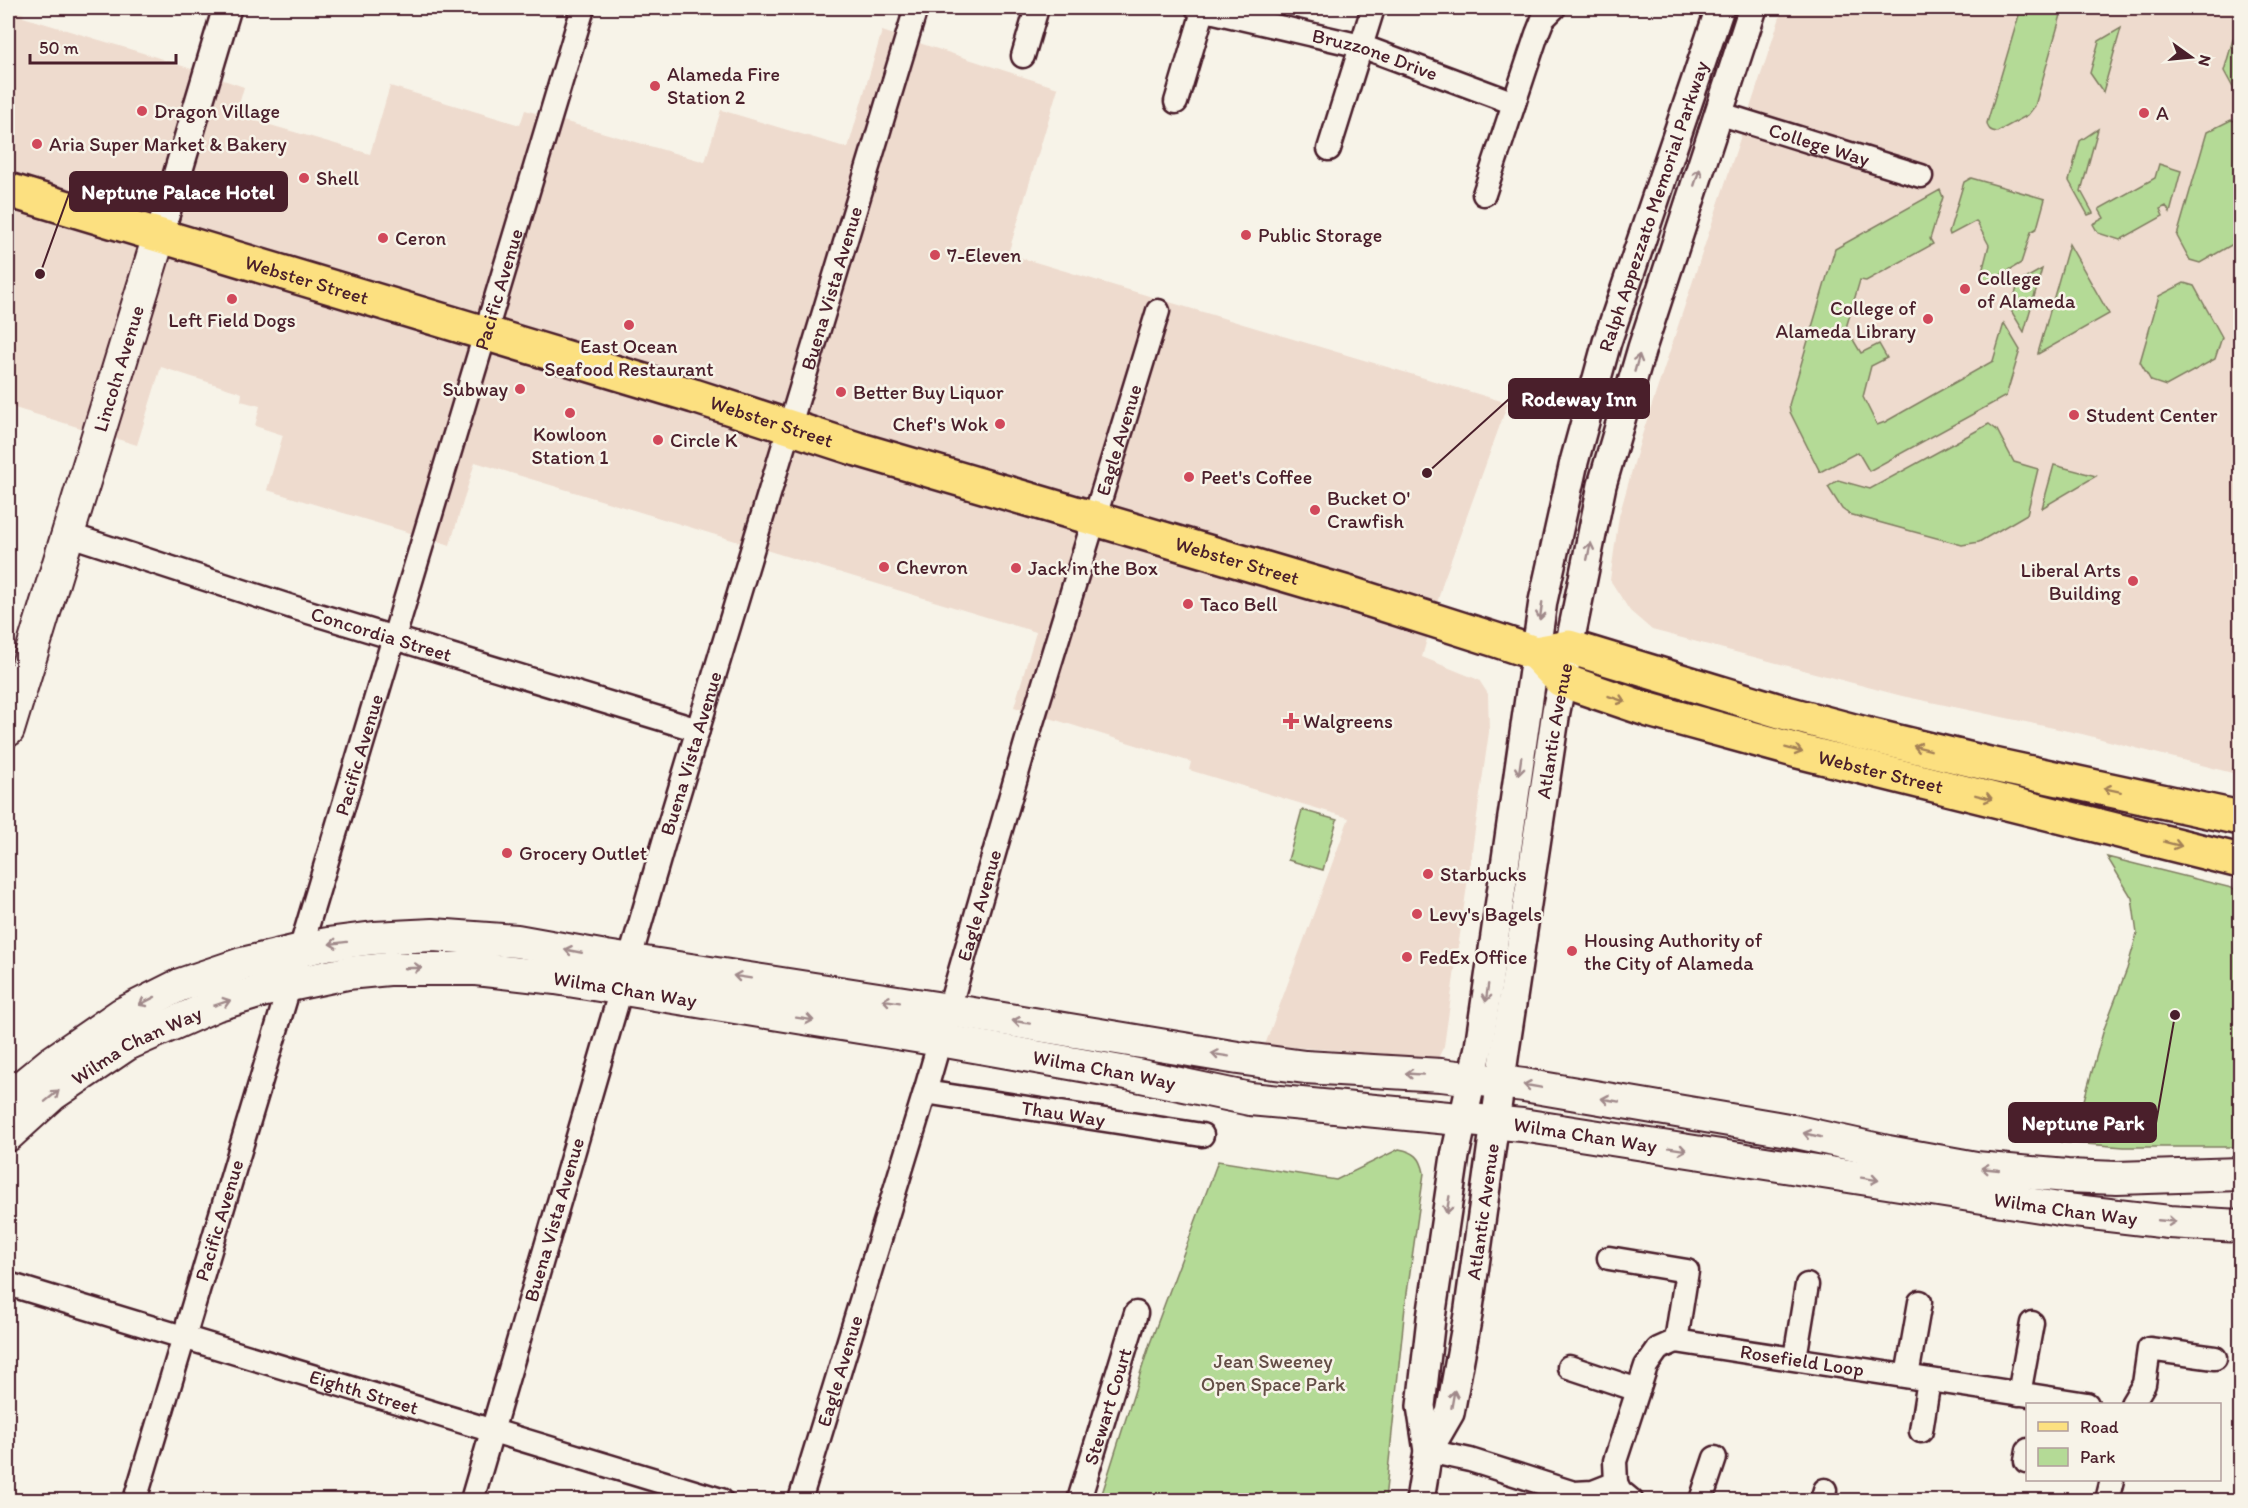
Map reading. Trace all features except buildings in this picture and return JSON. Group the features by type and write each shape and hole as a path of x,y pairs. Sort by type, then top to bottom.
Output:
{"main road":[{"name":"Webster Street","path":"8,190 694,396 789,428 1094,520 1351,594 1535,653 1569,647 1783,712 1875,737 2241,818"},
{"name":"Lincoln Avenue","path":"8,730 159,236"},
{"name":"Webster Street","path":"1535,653 1561,680 1649,710 1798,751 2241,861"},
{"name":"Wilma Chan Way","path":"8,1098 51,1063 122,1014 180,985 242,964 327,944 375,938 433,935 517,941 627,975 940,1040 1127,1073 1250,1099 1495,1122 2066,1210 2169,1222 2241,1226"},
{"name":"Wilma Chan Way","path":"8,1135 53,1094 127,1044 214,1005 291,984 347,973 432,968 476,969 533,975 627,975 949,1010 1250,1060 1305,1067 1524,1085 1788,1130 1976,1168 2117,1178 2241,1174"}],"street":[{"name":"Lincoln Avenue","path":"159,236 227,8"},
{"name":"Pacific Avenue","path":"135,1500 487,334 583,8"},
{"name":"Buena Vista Avenue","path":"471,1500 698,730 916,8"},
{"path":"1023,56 1037,8"},
{"path":"1176,102 1201,8"},
{"name":"Bruzzone Drive","path":"1201,8 1361,46 1514,103"},
{"path":"1329,149 1373,8"},
{"path":"1484,194 1543,19 1554,8"},
{"name":"Ralph Appezzato Memorial Parkway","path":"1535,653 1557,533 1607,342 1720,8"},
{"name":"Ralph Appezzato Memorial Parkway","path":"1569,647 1602,485 1642,348 1753,8"},
{"name":"College Way","path":"1718,113 1921,176"},
{"name":"Eagle Avenue","path":"800,1500 925,1092 1158,311"},
{"name":"Concordia Street","path":"67,534 292,607 698,730"},
{"name":"Atlantic Avenue","path":"1420,1500 1428,1451 1421,1406 1431,1318 1455,1156 1463,1119 1486,1081 1569,647"},
{"name":"Atlantic Avenue","path":"1428,1451 1450,1413 1468,1315 1495,1122 1479,1047 1535,653"},
{"name":"Thau Way","path":"925,1092 1202,1135"},
{"path":"2176,1176 2241,1191"},
{"path":"1608,1258 1687,1271 1676,1341 1658,1349 1651,1357 1615,1461 1616,1483 1620,1491 1631,1500"},
{"name":"Eighth Street","path":"8,1284 721,1500"},
{"path":"1795,1358 1807,1285"},
{"path":"1920,1302 1918,1378 1921,1431"},
{"name":"Stewart Court","path":"1079,1500 1136,1313"},
{"path":"2030,1398 2032,1323"},
{"name":"Rosefield Loop","path":"1676,1341 1795,1358 2030,1398 2078,1403"},
{"path":"2133,1403 2144,1384 2149,1348 2215,1358"},
{"path":"1569,1367 1638,1390"},
{"path":"1428,1451 1470,1460 1536,1491 1583,1494 1616,1483"},
{"path":"1701,1500 1715,1458"},
{"path":"2107,1500 2112,1481"}],"shaded area":[{"name":"College of Alameda","path":"1783,8 2240,8 2240,775 2082,734 1902,696 1652,630 1630,611 1610,580 1619,516 1642,435"},
{"path":"8,9 24,14 23,17 156,57 244,87 236,115 370,154 390,86 520,125 525,110 705,162 721,110 848,148 882,31 1058,88 1008,254 1508,403 1443,582 1422,657 1479,680 1488,694 1489,732 1444,1046 1438,1058 1265,1045 1349,818 1189,770 1191,762 1014,707 1036,632 475,462 450,545 267,490 283,435 255,426 260,406 241,401 242,393 161,367 137,445 8,406"}],"green space":[{"path":"2021,8 2063,8 2035,106 2028,115 1995,132 1988,127 1987,123"},
{"path":"2240,15 2240,96 2237,95 2224,71"},
{"path":"2121,28 2103,92 2090,73 2099,41"},
{"path":"2231,120 2240,122 2240,240 2200,263 2190,260 2177,236 2207,132"},
{"path":"2098,129 2081,191 2093,213 2088,215 2069,181 2080,141"},
{"path":"2159,164 2181,171 2170,213 2166,206 2160,209 2163,216 2120,240 2098,233 2093,224 2104,218 2099,209 2155,178"},
{"path":"1971,178 2045,199 2037,228 2031,232 2021,263 1988,283 1980,280 1989,245 1976,221 1950,235 1949,232 1964,182"},
{"path":"1940,190 1943,197 1930,239 1933,244 1866,281 1860,280 1846,328 1861,353 1879,344 1887,358 1871,366 1863,397 1877,425 1885,422 1993,361 2004,323 2020,350 2006,396 1869,471 1858,452 1820,472 1790,412 1789,405 1835,249"},
{"path":"2069,244 2109,314 2038,354 2038,353"},
{"path":"2042,269 2024,332 2010,309 2019,282"},
{"path":"2184,283 2194,286 2222,337 2215,359 2166,386 2151,381 2140,362 2159,296"},
{"path":"1989,424 1997,430 2014,462 2038,469 2027,514 1979,542 1962,545 1849,514 1842,509 1828,487 1838,480 1870,489"},
{"path":"2054,465 2096,476 2042,508"},
{"path":"1302,810 1337,820 1323,870 1288,860"},
{"path":"2107,857 2240,890 2240,1147 2124,1147 2061,1142 2084,1100 2104,1029 2127,969 2137,934 2132,898"},
{"name":"Jean Sweeney Open Space Park","path":"1399,1149 1416,1156 1424,1173 1405,1307 1385,1500 1100,1500 1149,1346 1218,1161 1336,1180"}],"place":[{"name":"Alameda Fire Station 2","path":"655,86"},
{"name":"Dragon Village","path":"142,111"},
{"name":"A","path":"2144,113"},
{"name":"Aria Super Market & Bakery","path":"37,144"},
{"name":"Shell","path":"304,178"},
{"name":"Public Storage","path":"1246,235"},
{"name":"Ceron","path":"383,238"},
{"name":"7-Eleven","path":"935,255"},
{"name":"Neptune Palace Hotel","path":"40,274"},
{"name":"College of Alameda","path":"1965,289"},
{"name":"Left Field Dogs","path":"232,299"},
{"name":"College of Alameda Library","path":"1928,319"},
{"name":"East Ocean Seafood Restaurant","path":"629,325"},
{"name":"Subway","path":"520,389"},
{"name":"Better Buy Liquor","path":"841,392"},
{"name":"Kowloon Station 1","path":"570,413"},
{"name":"Student Center","path":"2074,415"},
{"name":"Chef's Wok","path":"1000,424"},
{"name":"Circle K","path":"658,440"},
{"name":"Rodeway Inn","path":"1427,473"},
{"name":"Peet's Coffee","path":"1189,477"},
{"name":"Bucket O' Crawfish","path":"1315,510"},
{"name":"Chevron","path":"884,567"},
{"name":"Jack in the Box","path":"1016,568"},
{"name":"Liberal Arts Building","path":"2133,581"},
{"name":"Taco Bell","path":"1188,604"},
{"name":"Walgreens","path":"1291,721"},
{"name":"Grocery Outlet","path":"507,853"},
{"name":"Starbucks","path":"1428,874"},
{"name":"Levy's Bagels","path":"1417,914"},
{"name":"Housing Authority of the City of Alameda","path":"1572,951"},
{"name":"FedEx Office","path":"1407,957"},
{"name":"Neptune Park","path":"2175,1015"}]}
